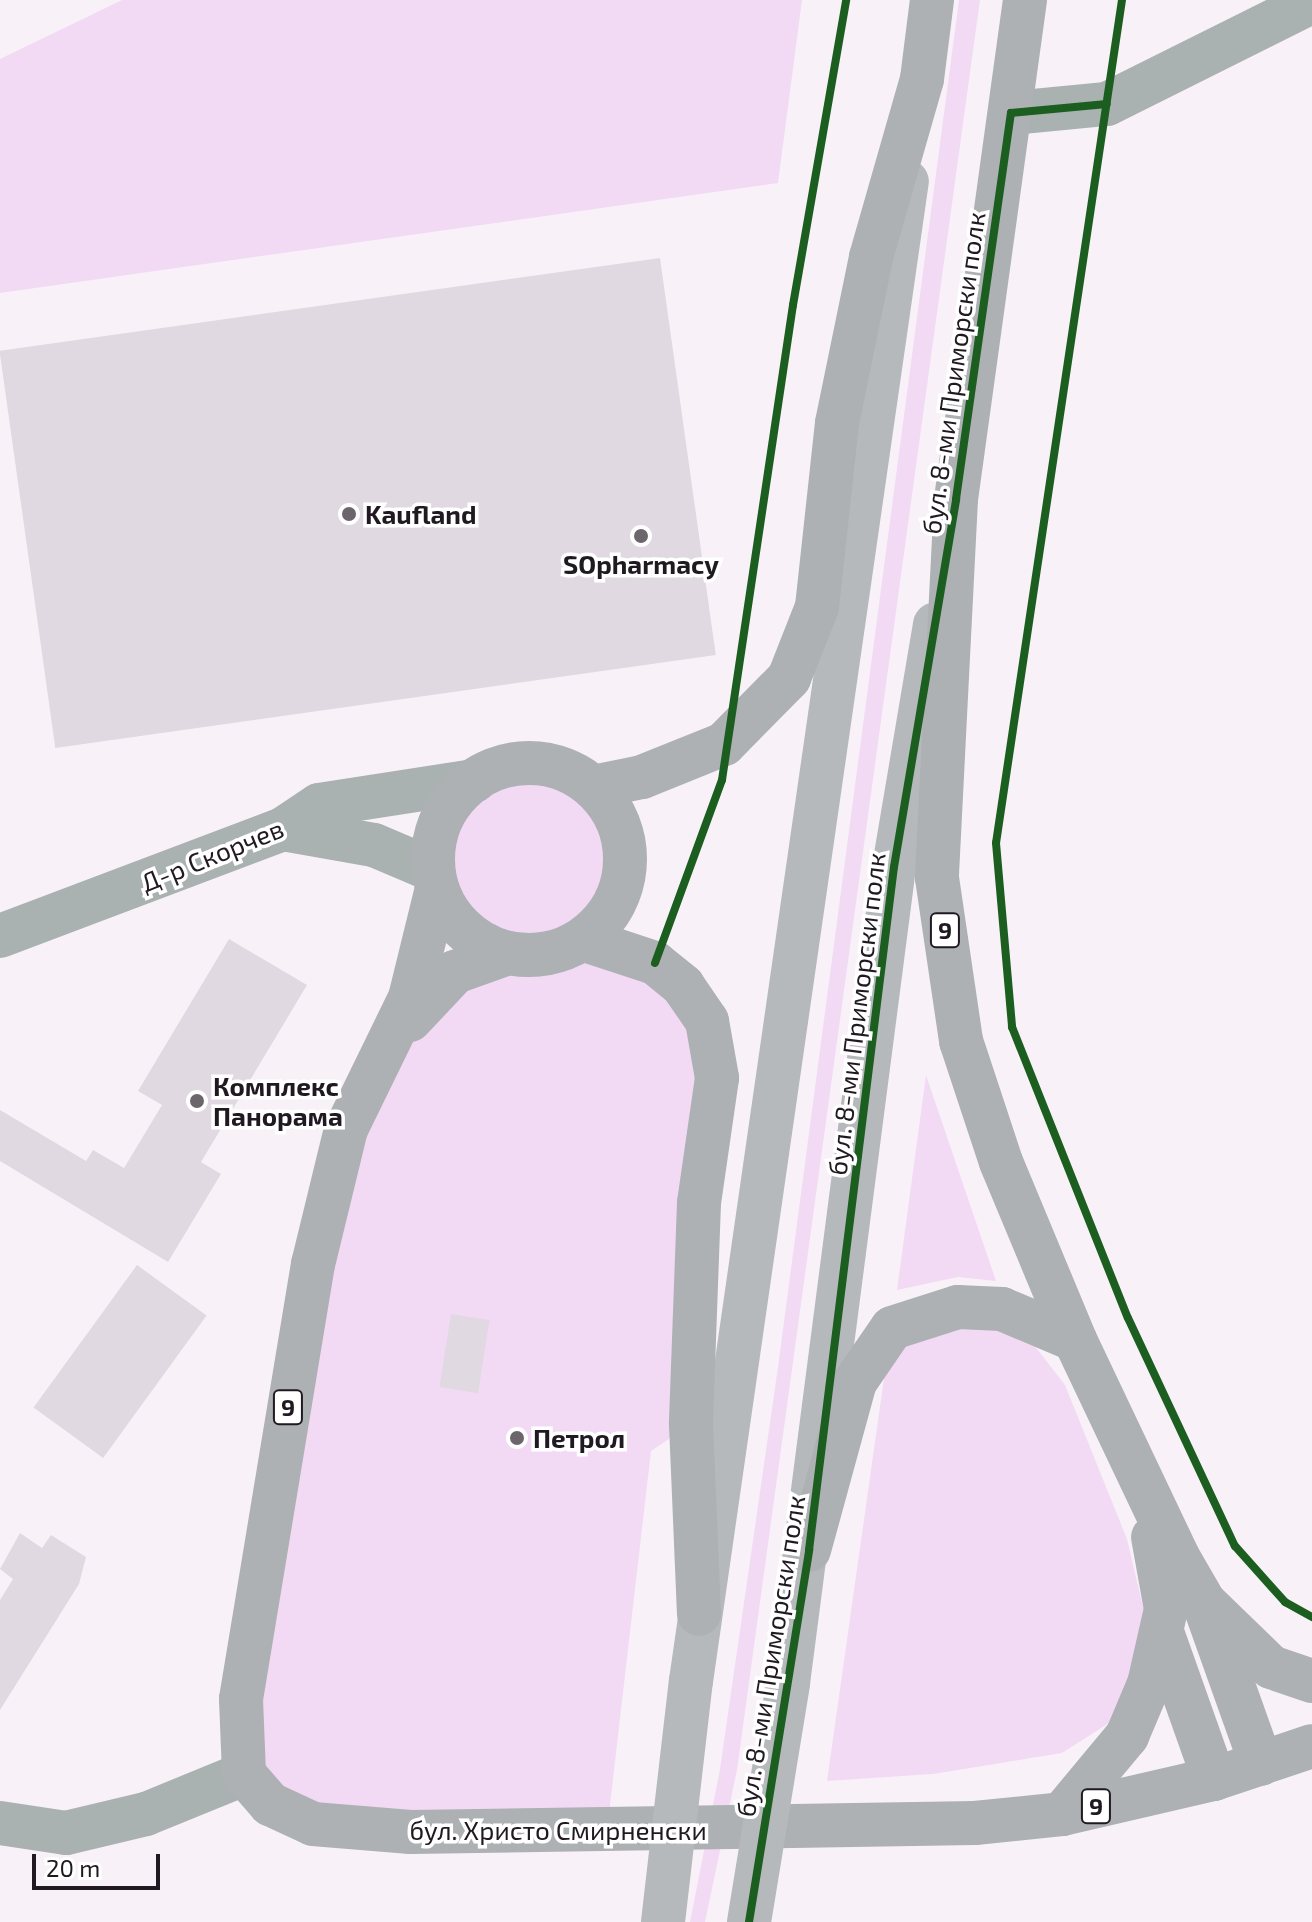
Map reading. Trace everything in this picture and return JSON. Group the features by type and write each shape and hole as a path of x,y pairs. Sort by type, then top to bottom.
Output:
{"main road":[{"path":"663,1922 699,1614 932,0"},
{"name":"бул. 8-ми Приморски полк","path":"749,1922 809,1550 894,867 956,499 1025,0"},
{"path":"593,787 642,777 724,744 789,678 817,607 837,423 871,257 922,79"},
{"name":"9","path":"956,499 937,878 961,1041 1001,1162 1075,1340 1145,1492 1204,1602 1271,1667 1312,1681"},
{"name":"9","path":"244,1774 241,1699 250,1626 313,1264 346,1129 387,1051 423,960 439,826 453,801 474,781 513,764 535,763 566,771 593,787 616,818 625,855 619,893 585,940"},
{"path":"435,879 464,931 508,953 540,955 585,940 655,963 683,986 707,1021 717,1078 699,1203 691,1424 699,1614"},
{"path":"387,1051 428,996 455,972 508,953"},
{"path":"809,1550 855,1382 892,1328 958,1307 1002,1309 1075,1340"},
{"path":"1062,1814 1127,1736 1149,1684 1166,1609 1145,1492"},
{"path":"1204,1602 1261,1764"},
{"path":"1162,1632 1214,1779"},
{"name":"бул. Христо Смирненски","path":"244,1774 289,1817 411,1832 873,1828 1062,1814 1214,1779 1312,1746"}],"street":[{"path":"1011,113 1107,104 1312,2"},
{"name":"Д-р Скорчев","path":"0,936 283,829 319,805 474,781"},
{"path":"283,829 374,845 435,879"},
{"path":"0,1823 66,1833 146,1814 244,1774"}],"shaded area":[{"path":"122,0 802,0 778,183 0,293 0,59"},
{"path":"959,0 980,0 737,1770 705,1922 690,1922 720,1769 778,1367"},
{"path":"535,763 556,767 593,787 622,836 625,855 619,893 585,940 707,1021 691,1424 651,1451 607,1831 313,1824 240,1738 346,1129 477,941 444,904 433,870 439,826 453,801 492,771"},
{"path":"926,1075 996,1281 958,1277 897,1290"},
{"path":"983,1322 1034,1345 1065,1385 1127,1539 1143,1607 1146,1663 1120,1716 1062,1753 933,1774 827,1781 887,1357 915,1336"}],"building":[{"name":"Kaufland","path":"660,258 716,655 55,748 0,351"},
{"name":"Комплекс Панорама","path":"229,939 307,985 201,1162 221,1174 168,1262 0,1161 0,1110 86,1161 93,1150 124,1168 162,1105 138,1091"},
{"path":"137,1265 207,1316 103,1458 34,1407"},
{"path":"451,1314 490,1320 478,1393 439,1387"},
{"path":"20,1533 42,1548 51,1535 86,1557 79,1584 0,1710 0,1600 13,1579 0,1569"}],"cycle path":[{"path":"655,963 722,780 793,305 846,0"},
{"path":"1122,0 996,843 1012,1027 1128,1318 1235,1546 1285,1602 1312,1617"},
{"path":"749,1922 809,1550 894,867 956,499 1011,113 1107,104"}],"place":[{"name":"Kaufland","path":"349,514"},
{"name":"SOpharmacy","path":"641,536"},
{"name":"Комплекс Панорама","path":"197,1101"},
{"name":"Петрол","path":"517,1438"}]}
